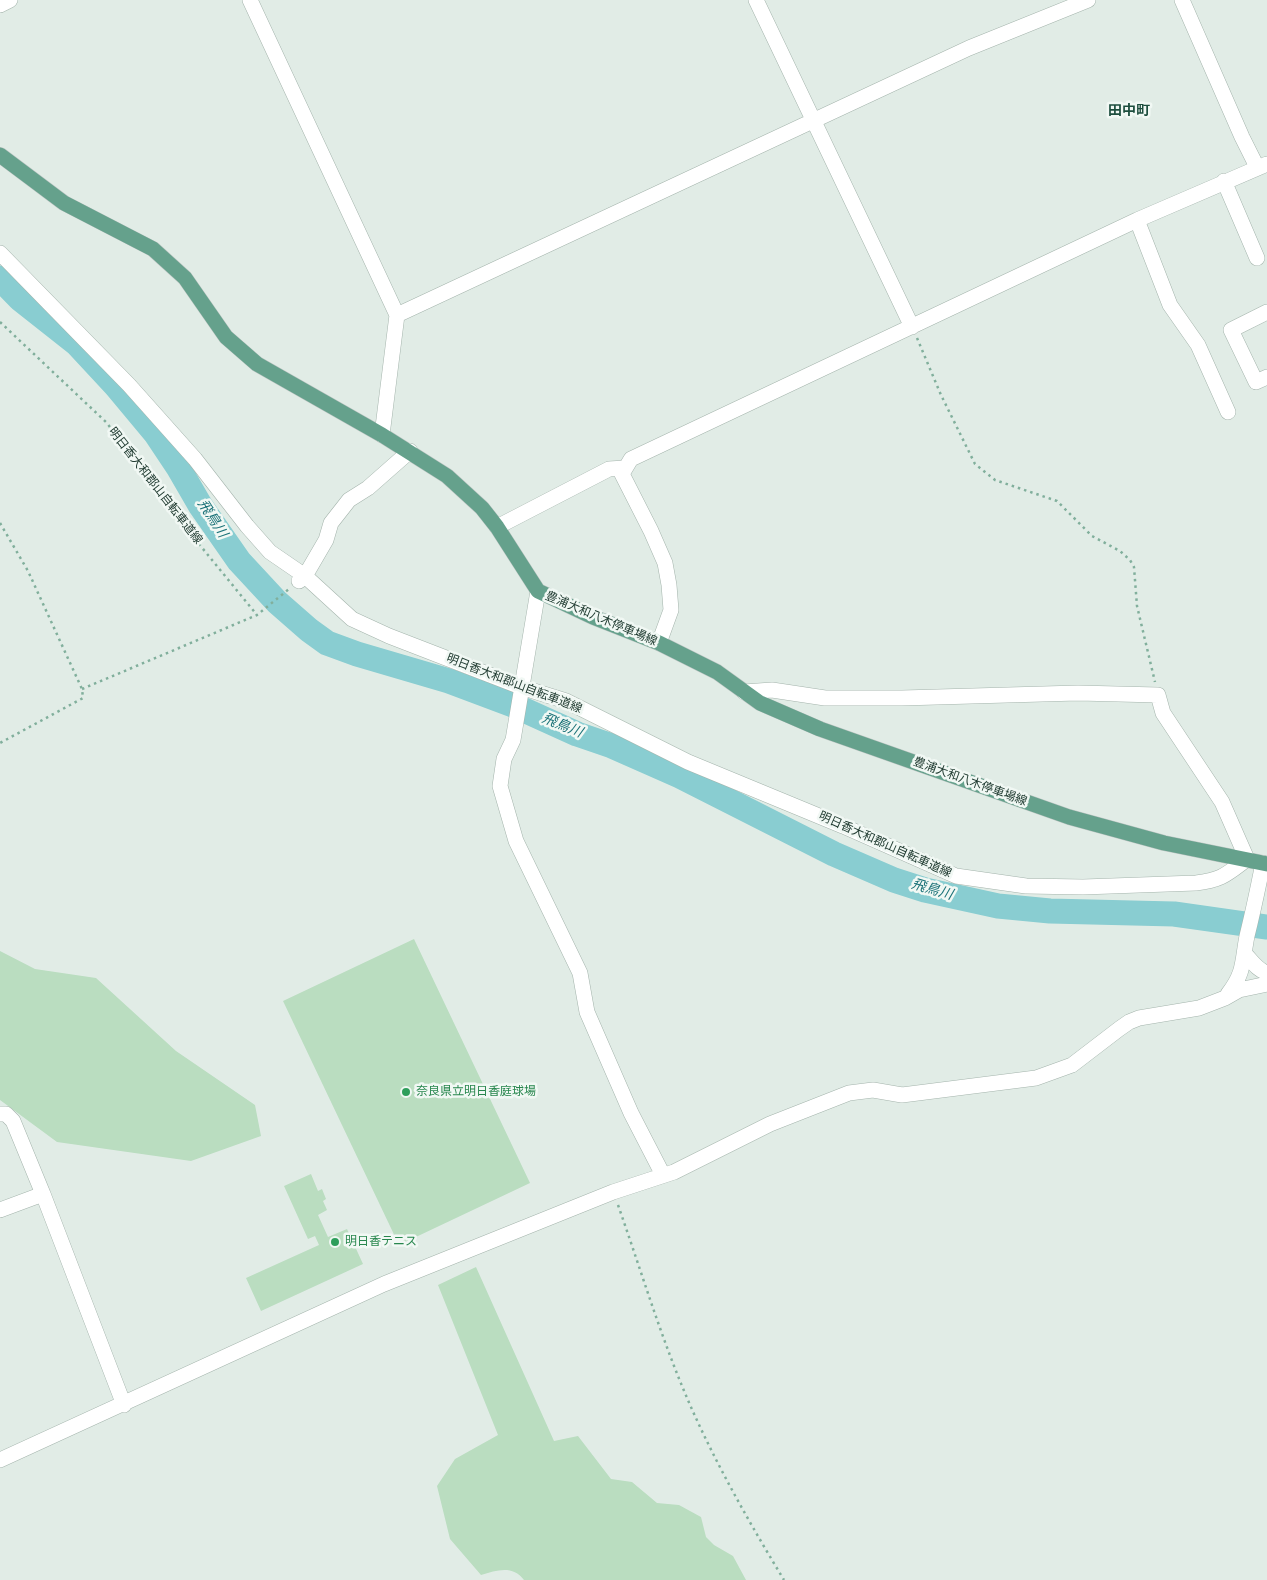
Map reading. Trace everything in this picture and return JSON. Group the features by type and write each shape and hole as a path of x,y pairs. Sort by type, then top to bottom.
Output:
{"main road":[{"name":"豊浦大和八木停車場線","path":"0,155 64,203 153,248 184,278 226,337 257,364 410,451 447,476 482,508 497,527 538,591 592,617 659,643 717,672 760,703 820,729 1068,817 1164,843 1247,859 1264,867"}],"street":[{"path":"0,5 10,0"},
{"path":"250,0 397,315 382,435"},
{"path":"756,0 912,327"},
{"path":"397,315 969,48 1088,0"},
{"path":"659,643 671,610 670,585 665,562 622,474 631,458 1137,220 1262,165 1242,137 1182,0"},
{"path":"1224,181 1257,258"},
{"path":"1137,220 1170,305 1198,345 1228,412"},
{"name":"明日香大和郡山自転車道線","path":"0,253 129,385 195,459 247,526 270,552 352,619 388,636 520,690 566,701 688,762 843,826 956,876 1026,886 1082,887 1196,883 1215,881 1247,859"},
{"path":"1267,312 1231,330 1256,382 1267,377"},
{"path":"302,578 326,540 331,523 349,500 368,488 410,451"},
{"path":"497,527 609,469 625,468"},
{"path":"538,591 513,740 504,759 500,786 516,841 580,973 587,1012 631,1113 663,1175"},
{"path":"744,692 772,690 825,698 902,698 1078,692 1158,695 1163,713 1222,802 1247,859"},
{"path":"1225,998 1239,978 1264,867"},
{"path":"1246,947 1254,964 1267,973"},
{"path":"0,1460 384,1284 613,1192 685,1167 784,1118 850,1093 873,1090 902,1095 1036,1078 1064,1069 1079,1061 1129,1022 1139,1018 1199,1008 1225,998 1239,990 1267,984"},
{"path":"0,1114 6,1114 13,1121 124,1404"},
{"path":"0,1210 43,1194"}],"path":[{"name":"明日香大和郡山自転車道線","path":"0,322 107,423 172,511 257,615"},
{"path":"912,327 975,464 995,480 1057,501 1092,536 1120,551 1130,560 1134,567 1137,606 1158,695"},
{"path":"0,523 28,571 82,689 82,698 0,743"},
{"path":"82,689 257,615 302,578"},
{"path":"613,1192 673,1364 695,1416 746,1517 784,1580"}],"green space":[{"name":"奈良県立明日香庭球場","path":"414,939 530,1183 399,1245 283,1001"},
{"path":"0,951 35,969 96,978 176,1051 255,1105 261,1136 191,1161 57,1142 0,1100"},
{"name":"明日香テニス","path":"311,1174 318,1191 322,1189 326,1199 323,1201 327,1210 318,1215 328,1237 347,1229 363,1264 261,1311 246,1278 319,1245 315,1236 308,1239 284,1186"},
{"path":"476,1267 554,1441 578,1436 611,1479 632,1482 657,1503 679,1505 701,1517 706,1537 714,1545 733,1556 746,1580 524,1580 515,1572 504,1570 481,1575 450,1539 437,1486 455,1459 498,1435 438,1285"}],"waterway":[{"name":"飛鳥川","path":"0,278 20,299 77,344 116,386 156,434 200,505 239,561 277,602 327,643 357,654 449,681 513,705 577,734 612,746 680,776 834,854 894,880 925,890 998,906 1050,911 1174,914 1267,927"}],"place":[{"name":"奈良県立明日香庭球場","path":"406,1092"},
{"name":"明日香テニス","path":"335,1242"}],"district":[{"name":"田中町","path":"1129,111"}]}
